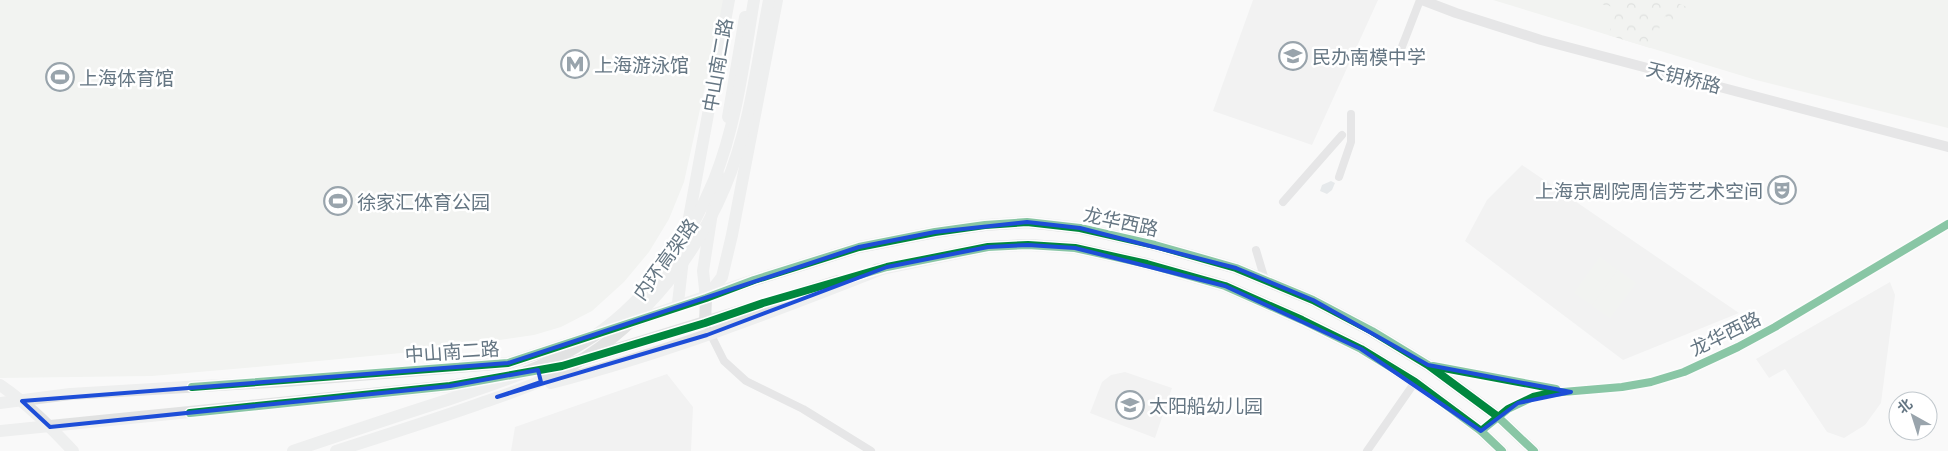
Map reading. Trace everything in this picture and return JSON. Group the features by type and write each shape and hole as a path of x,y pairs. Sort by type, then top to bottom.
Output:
{"main road":[{"name":"中山南二路","path":"675,308 678,302 686,231 730,0"},
{"name":"中山南二路","path":"0,431 450,386 562,366 705,323 706,298 703,271 748,0"},
{"path":"748,0 746,7 749,30"},
{"name":"内环高架路","path":"293,451 525,372 584,343 631,306 649,286 682,241 700,211 714,179 737,105 754,0"},
{"name":"内环高架路","path":"336,451 498,398 560,373 606,344 641,313 657,295 696,241 725,187 749,107 769,0"},
{"path":"706,298 722,277 732,235 777,0"},
{"name":"龙华西路","path":"706,298 754,280 859,247 935,232 985,225 1027,222 1080,228 1155,245 1236,268 1318,303 1428,365 1497,416"},
{"name":"龙华西路","path":"705,323 763,303 886,267 988,247 1028,245 1075,248 1147,264 1225,286 1302,320 1361,349 1415,382 1481,431"},
{"path":"498,398 667,349 745,322 886,267"},
{"name":"中山南二路","path":"0,403 70,394 286,381 508,364 706,298"},
{"path":"0,385 19,397 73,451"},
{"path":"1497,416 1534,451"},
{"path":"1481,431 1502,451"},
{"path":"344,451 360,443"}],"street":[{"path":"1398,57 1421,0"},
{"name":"天钥桥路","path":"1421,0 1541,40 1948,147"},
{"path":"1339,177 1351,142 1351,114"},
{"path":"1282,202 1342,135"},
{"name":"龙华西路","path":"1481,431 1497,416 1518,402 1533,397 1652,382 1699,365 1775,327 1948,224"},
{"path":"1256,250 1265,280"},
{"path":"705,323 724,361 746,381 803,409 871,451"},
{"path":"1428,365 1571,392"},
{"path":"1367,451 1415,382"}],"highlighted area":[{"path":"1027,222 1080,228 1236,268 1313,300 1428,365 1571,392 1518,403 1481,431 1361,349 1225,286 1075,248 1028,245 988,247 887,267 707,335 497,397 541,382 538,370 450,386 50,427 22,401 508,363 859,247 935,232"}],"shaded area":[{"name":"民办南模中学","path":"1253,0 1378,0 1312,145 1213,111"},
{"path":"1522,165 1739,313 1623,360 1465,241 1487,200"},
{"path":"1331,181 1335,183 1332,190 1327,194 1320,191 1322,185"},
{"path":"1890,282 1895,295 1881,403 1865,425 1844,438 1827,432 1785,369 1769,378 1756,359"},
{"name":"太阳船幼儿园","path":"1125,372 1172,388 1155,438 1090,413 1102,382 1111,375"},
{"path":"667,374 693,407 691,451 511,451 515,427"}],"green space":[{"name":"徐家汇体育公园","path":"0,0 724,0 684,182 669,219 649,252 624,282 592,311 561,327 534,335 422,351 152,376 0,378"},
{"path":"1493,0 1948,0 1948,128 1756,80"},
{"path":"1582,0 1670,0 1687,7 1678,23 1665,16 1650,48 1608,35 1618,8"},
{"path":"1600,257 1617,270 1592,305 1574,293"},
{"path":"1618,270 1636,283 1610,318 1592,306"}],"cycle path":[{"path":"192,387 508,363 706,298 754,280 859,247 935,232 985,225 1027,222 1080,228 1155,245 1236,268 1313,300 1372,331 1428,365 1497,416 1534,451"},
{"path":"1481,431 1508,409 1533,397 1551,393 1622,387 1651,382 1684,372 1738,347 1775,327 1948,224"},
{"path":"190,413 450,386 562,366 705,323 763,303 887,267 988,247 1028,245 1075,248 1147,264 1225,286 1302,320 1361,349 1415,382 1481,431 1502,451"},
{"path":"1433,366 1556,389"}],"place":[{"name":"民办南模中学","path":"1293,56"},
{"name":"上海游泳馆","path":"575,64"},
{"name":"上海体育馆","path":"60,77"},
{"name":"上海京剧院周信芳艺术空间","path":"1782,190"},
{"name":"徐家汇体育公园","path":"338,201"},
{"name":"太阳船幼儿园","path":"1130,405"}]}
